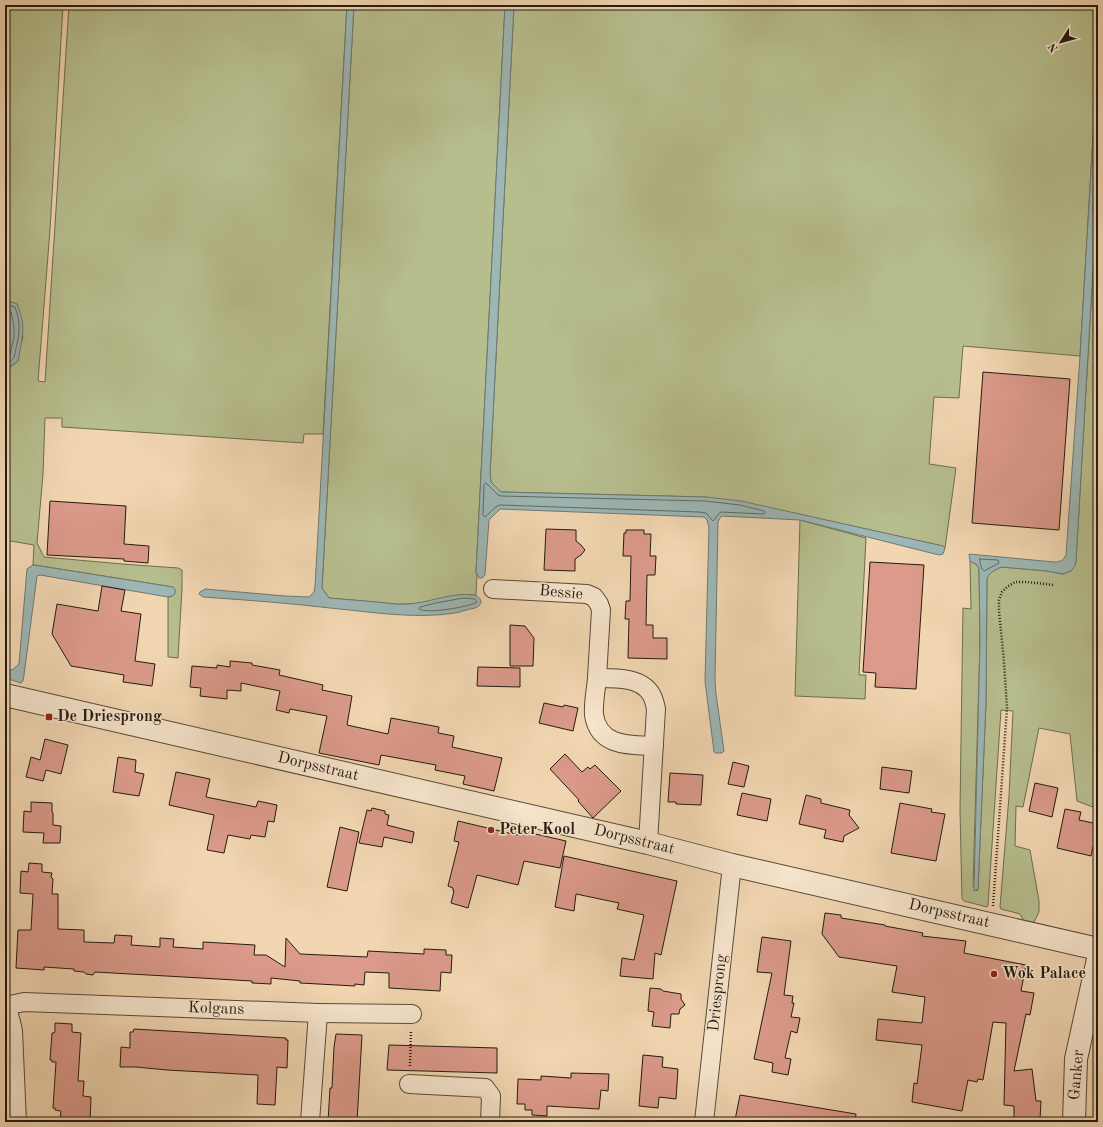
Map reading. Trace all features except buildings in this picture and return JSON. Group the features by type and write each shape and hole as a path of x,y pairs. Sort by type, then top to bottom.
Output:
{"street":[{"name":"Bessie","path":"493,589 587,594 594,597 600,604 601,610 594,714 596,722 602,733 612,740 622,744 654,746"},
{"path":"597,678 614,678 630,680 638,683 645,687 650,693 656,709 648,843"},
{"name":"Dorpsstraat","path":"5,695 648,843 732,865 1098,949"},
{"name":"Driesprong","path":"704,1122 732,865"},
{"name":"Ganker","path":"1074,1122 1076,1058 1098,959"},
{"name":"Kolgans","path":"5,1006 24,1002 318,1013 412,1014"},
{"path":"5,1006 13,1031 17,1122"},
{"path":"310,1122 318,1013"},
{"path":"409,1084 485,1088 491,1096 490,1122"}],"path":[{"path":"992,924 1007,708 999,600 1002,592 1015,582 1054,585"},
{"path":"409,1084 412,1014"}],"green space":[{"path":"5,5 63,5 50,230 38,381 45,382 69,5 347,5 323,434 304,434 303,443 62,427 62,418 45,418 43,474 37,543 44,557 178,568 182,570 178,658 168,657 168,597 172,596 173,587 33,565 34,545 5,540 5,368 9,368 18,361 20,345 23,338 17,304 5,300"},
{"path":"354,5 505,5 476,595 458,595 424,602 398,604 329,598 322,588"},
{"path":"514,5 1098,5 1098,53 1080,356 963,346 959,398 934,397 929,464 956,468 945,548 943,546 793,513 706,497 501,492 491,482 490,474"},
{"path":"1098,184 1098,809 1077,801 1070,734 1039,728 1023,807 1016,806 1015,846 1030,850 1039,901 1039,912 1033,924 1025,923 1020,914 1001,909 1000,907 1009,796 1013,711 1001,710 988,905 987,907 964,901 962,899 960,810 963,608 971,609 970,561 976,564 979,568 980,641 973,886 977,891 986,702 987,578 991,573 1001,567 1063,574 1071,571 1076,561"},
{"path":"800,520 866,538 859,675 866,675 865,699 795,696"},
{"path":"5,1039 9,1122 5,1122"}],"water":[{"path":"347,5 354,5 322,588 329,598 396,604 416,603 465,594 476,596 480,599 481,603 478,607 460,612 428,615 379,613 283,603 203,597 199,594 205,589 309,597 314,592"},
{"path":"505,5 514,5 490,474 491,482 501,492 706,497 741,501 943,546 945,548 943,554 939,555 800,520 722,516 718,522 715,679 724,751 722,753 714,752 705,681 709,527 707,520 704,517 500,509 489,520 485,575 482,578 479,578 476,572"},
{"path":"1098,53 1098,184 1076,561 1075,566 1071,571 1063,574 1001,567 991,573 987,578 986,702 978,889 974,891 980,641 979,568 976,564 970,561 969,554 1054,562 1062,560 1066,555 1080,356"},
{"path":"5,300 17,304 23,326 18,361 8,368 5,368"},
{"path":"33,565 173,587 175,589 175,594 168,597 40,575 37,576 24,675 21,683 5,678 5,668 12,670 19,664 27,569"}],"place":[{"name":"De Driesprong","path":"49,717"},
{"name":"Peter Kool","path":"491,830"},
{"name":"Wok Palace","path":"994,974"}]}
